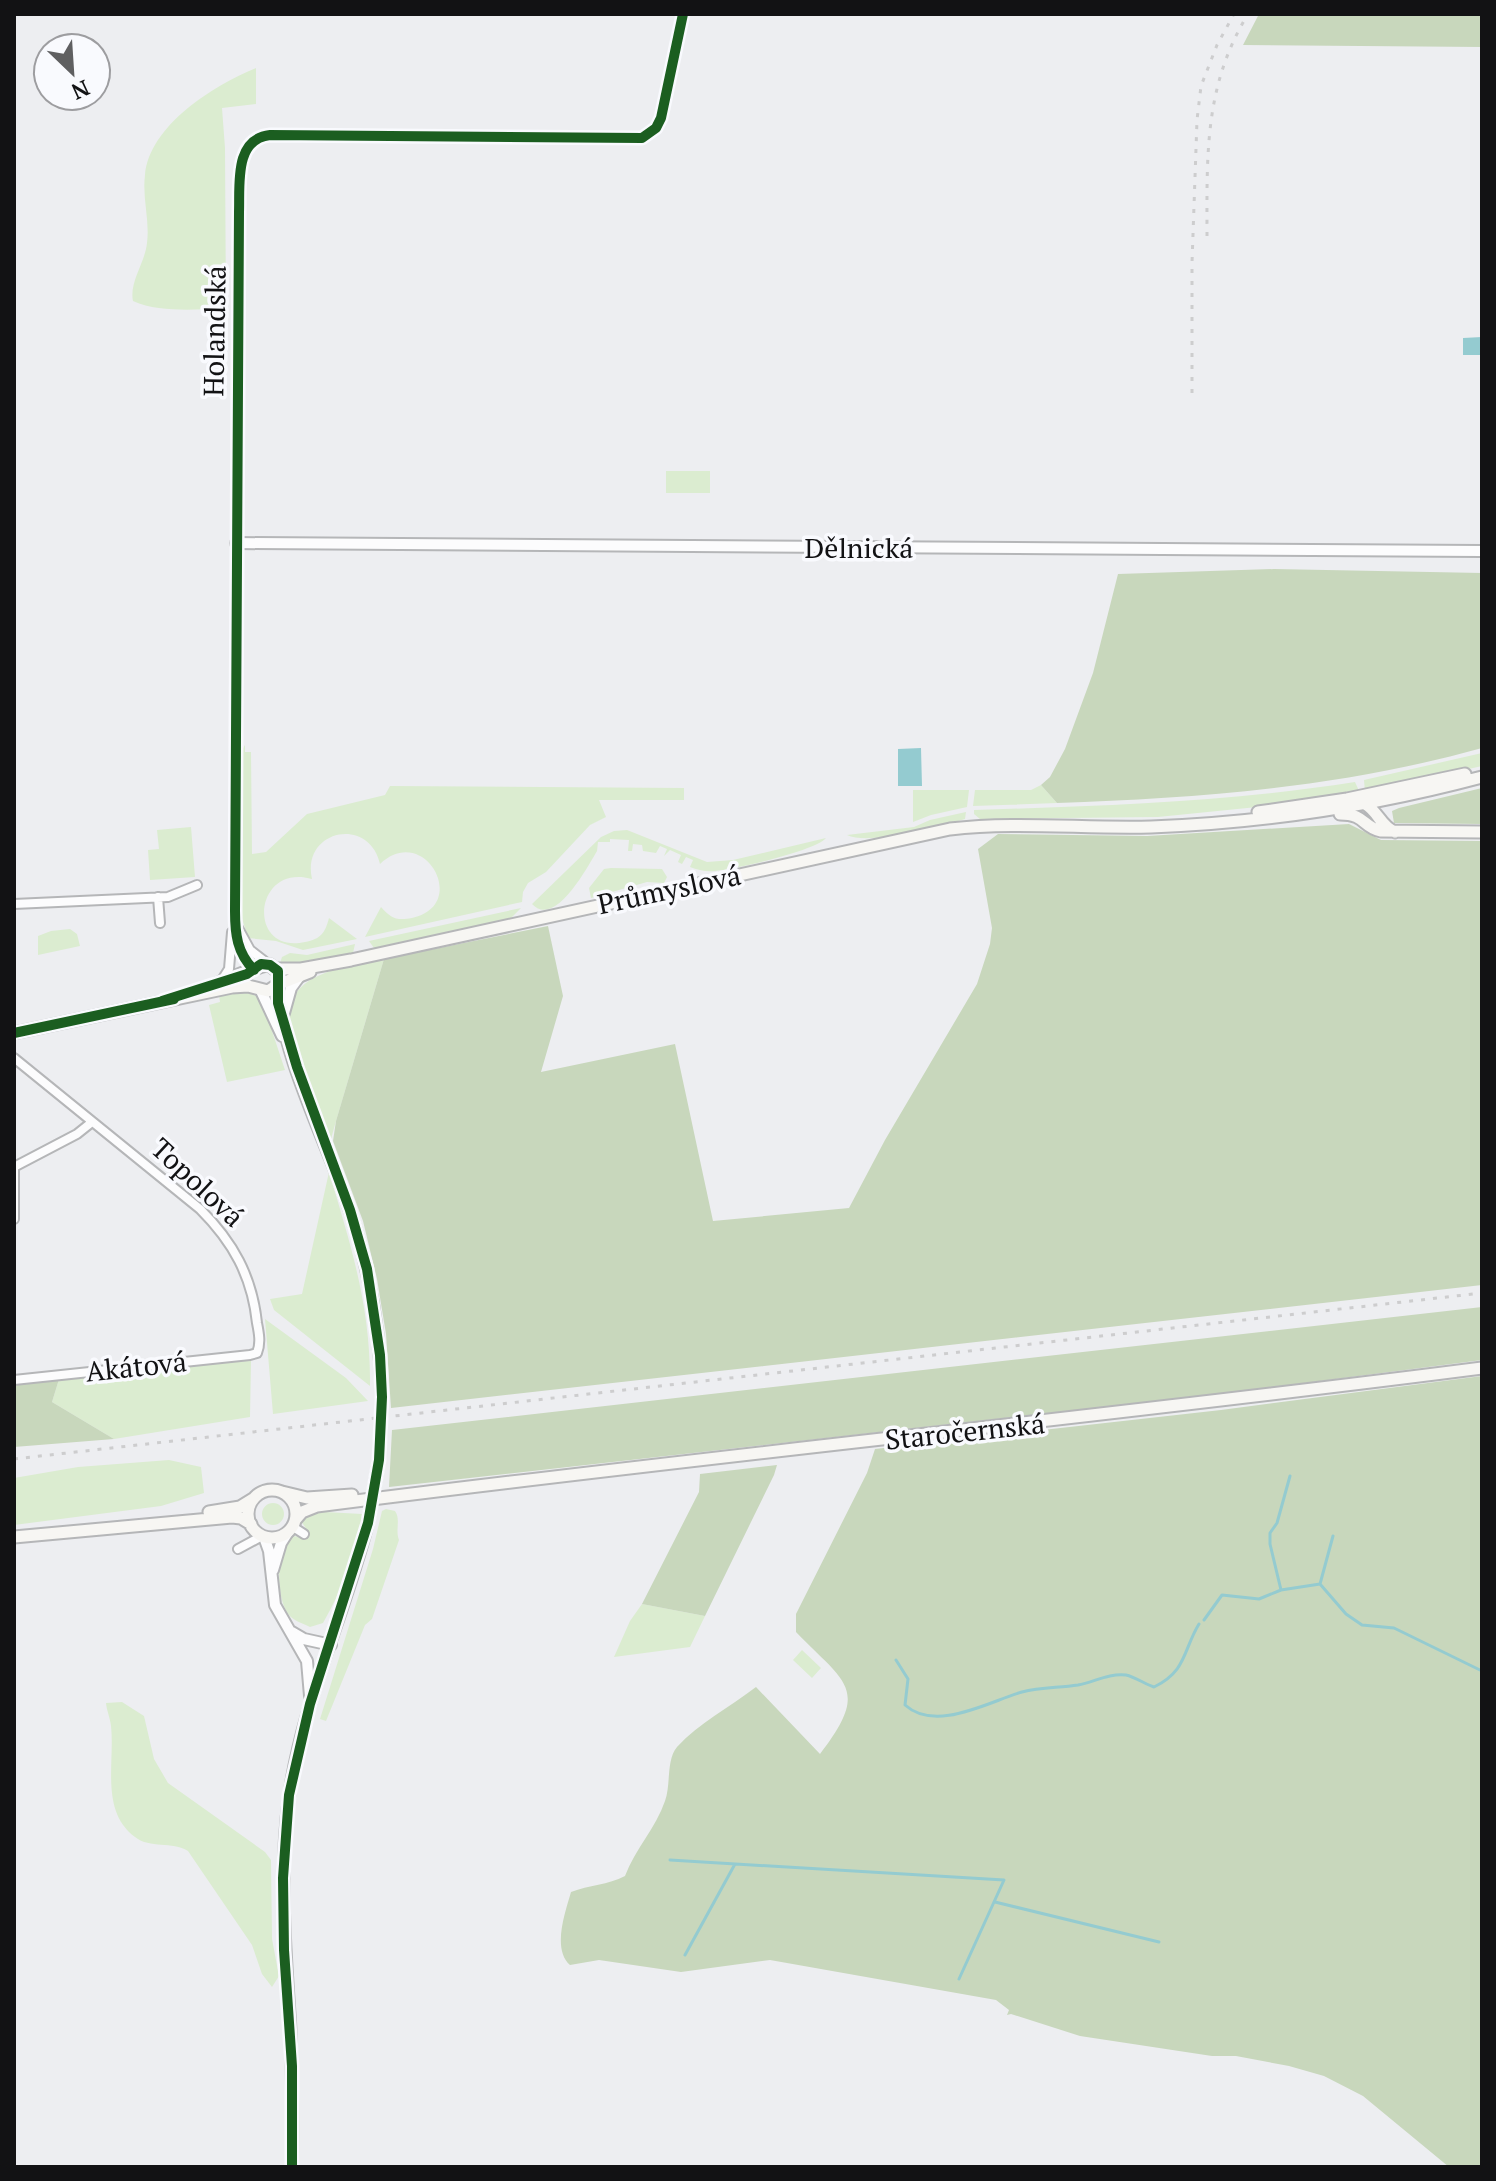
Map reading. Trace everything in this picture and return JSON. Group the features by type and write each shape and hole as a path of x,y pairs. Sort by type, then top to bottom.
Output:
{"main road":[{"path":"1312,813 1482,770"},
{"path":"1062,826 1179,821 1347,799 1387,800 1482,777"},
{"path":"1365,800 1387,828 1395,832"},
{"path":"1365,800 1362,811 1365,821"},
{"path":"1380,817 1380,807 1387,800"},
{"path":"1062,826 1155,826 1312,813 1355,814 1376,830 1482,832"},
{"name":"Průmyslová","path":"272,966 301,969 351,960 842,850 950,829 1062,826"},
{"name":"Průmyslová","path":"277,985 351,960"},
{"path":"14,1033 241,985 272,990 279,977 272,966 261,964 217,984 162,1001"},
{"path":"253,970 251,980 259,990"},
{"name":"Staročernská","path":"292,1526 305,1510 317,1506 1220,1402 1482,1368"},
{"name":"Staročernská","path":"282,1492 312,1498 448,1489"},
{"path":"14,1537 237,1508 268,1490 282,1492 293,1502 292,1526 278,1537 263,1536 236,1517 123,1525"},
{"path":"251,1525 249,1508 256,1496"}],"street":[{"name":"Holandská","path":"253,970 237,941 235,911 236,543 243,156 252,141 270,135 638,138 652,133 661,118 683,14"},
{"name":"Dělnická","path":"236,543 1482,551"},
{"path":"14,904 168,897 197,885"},
{"path":"158,897 160,923"},
{"name":"Holandská","path":"235,911 247,946 272,966"},
{"name":"Holandská","path":"217,984 225,978 229,969 235,911"},
{"path":"285,1027 286,1000 293,984 302,975"},
{"path":"277,985 278,1003 297,1067 350,1210 367,1269 380,1355 382,1397 379,1460 368,1523 310,1704 289,1795 284,1854 284,1950 292,2066 292,2167"},
{"path":"259,990 297,1067"},
{"name":"Topolová","path":"14,1058 200,1209 228,1240 243,1264 254,1300 260,1345 257,1353"},
{"path":"14,1219 14,1168 77,1134 92,1122"},
{"name":"Akátová","path":"14,1380 257,1353"},
{"path":"251,1525 238,1549 263,1536 269,1551 277,1609 308,1666 310,1704"},
{"path":"271,1580 281,1543 292,1526 304,1534"},
{"path":"287,1627 304,1639 331,1645"}],"green space":[{"path":"1259,14 1482,14 1482,47 1243,45"},
{"path":"256,68 256,104 222,108 226,314 222,309 166,309 133,301 133,287 147,243 144,192 149,157 158,140 186,110 203,96"},
{"path":"666,471 710,471 710,493 666,493"},
{"path":"1274,569 1482,573 1482,748 1377,772 1271,788 1165,798 1057,803 1041,785 1050,777 1065,749 1093,673 1118,574"},
{"path":"245,745 245,752 251,752 252,854 266,852 307,814 385,795 390,786 684,788 684,800 599,800 606,817 590,825 546,872 528,883 522,902 365,937 381,907 398,919 412,918 429,910 438,898 439,884 435,870 425,859 412,853 396,854 380,864 373,849 363,839 351,834 338,835 316,849 311,862 312,879 292,877 278,884 268,895 264,909 266,923 273,935 286,942 305,942 319,937 329,918 357,939 303,950 276,941 248,938 240,912 242,750"},
{"path":"1482,753 1482,766 1365,792 1364,780"},
{"path":"1355,782 1360,793 1315,801 1158,817 980,819 974,814 974,810 1212,799"},
{"path":"1041,785 1057,803 973,806 975,790 1031,790"},
{"path":"1482,788 1482,824 1394,823 1392,811 1399,808"},
{"path":"913,790 969,790 967,807 913,822"},
{"path":"966,812 965,819 901,834 870,838 847,835 914,827"},
{"path":"1349,824 1381,840 1482,841 1482,1285 391,1408 386,1334 377,1279 363,1221 333,1141 336,1121 384,959 548,926 563,996 541,1072 675,1044 713,1221 849,1208 885,1140 977,984 992,928 978,849 998,834 1147,836"},
{"path":"191,827 195,877 150,880 148,850 159,849 157,830"},
{"path":"627,830 707,862 733,860 826,838 808,848 774,859 712,871 690,867 693,860 686,857 682,864 678,862 681,855 670,850 664,856 667,849 660,846 656,853 643,851 642,845 633,844 632,851 628,851 629,840 610,839 610,842 598,842 597,851 586,869 560,902 541,910 532,904 601,837 614,831"},
{"path":"604,869 662,869 667,877 664,883 647,882 591,898 589,888"},
{"path":"521,908 511,918 374,948 369,941"},
{"path":"70,929 77,934 80,946 38,955 38,936"},
{"path":"355,944 353,953 294,966 280,963 282,957 290,953 307,955"},
{"path":"384,959 331,1139 293,1040 289,1018 292,1001 300,988 313,978"},
{"path":"246,991 263,1004 285,1070 227,1082 209,1005 220,1002 219,995"},
{"path":"329,1172 352,1251 363,1303 370,1386 274,1310 270,1299 302,1294"},
{"path":"1482,1307 1482,1360 1219,1394 389,1487 392,1430"},
{"path":"265,1319 346,1378 368,1401 273,1414"},
{"path":"251,1361 250,1417 114,1439 52,1402 60,1376 201,1362"},
{"path":"60,1376 52,1402 114,1439 14,1447 14,1382"},
{"path":"1482,1376 1482,2167 1449,2167 1363,2096 1324,2076 1289,2066 1080,2036 1007,2015 1009,2010 996,2000 770,1960 681,1972 599,1960 570,1965 565,1958 561,1940 571,1892 625,1876 665,1801 674,1752 695,1730 756,1687 820,1754 836,1732 845,1714 848,1700 846,1687 828,1663 796,1632 796,1614 867,1473 875,1449 1221,1410"},
{"path":"169,1460 201,1467 204,1493 161,1506 14,1525 14,1478 78,1467"},
{"path":"777,1465 705,1616 642,1604 699,1492 700,1474"},
{"path":"273,1503 281,1506 284,1514 281,1522 273,1525 265,1522 262,1514 265,1506"},
{"path":"324,1508 325,1512 362,1514 348,1570 337,1597 323,1623 310,1627 288,1614 284,1606 280,1562 286,1542 292,1536 303,1537 307,1530 301,1521 304,1517"},
{"path":"386,1509 397,1514 399,1540 372,1619 365,1625 326,1721 320,1719 382,1511"},
{"path":"642,1604 705,1616 690,1647 614,1657 630,1621"},
{"path":"802,1650 821,1668 812,1678 793,1660"},
{"path":"122,1702 144,1716 154,1759 168,1783 265,1852 271,1860 272,1939 279,1976 272,1987 262,1974 252,1945 188,1851 141,1841 124,1826 117,1814 111,1786 112,1740 106,1703"}],"water":[{"path":"1482,337 1482,355 1463,355 1463,338"},
{"path":"921,748 922,786 898,786 898,749"}],"waterway":[{"path":"1281,1590 1270,1533 1277,1523 1290,1476"},
{"path":"1320,1584 1333,1536"},
{"path":"1204,1620 1222,1595 1259,1599 1281,1590 1320,1584 1346,1614 1362,1625 1394,1628 1482,1671"},
{"path":"896,1660 908,1679 905,1705 918,1713 947,1716 1022,1692 1078,1685 1114,1675 1129,1676 1154,1687 1179,1667 1199,1624"},
{"path":"670,1860 1004,1880 959,1979"},
{"path":"685,1955 735,1864"},
{"path":"995,1902 1159,1942"}],"railway":[{"path":"1192,393 1197,120 1201,86 1217,45 1234,14"},
{"path":"1207,236 1211,122 1223,68 1248,14"},
{"path":"14,1459 1482,1293"}],"cycle path":[{"path":"254,970 238,943 235,911 239,189 245,154 258,138 270,135 642,138 656,128 661,118 683,14"},
{"path":"162,1001 247,974 261,964 270,965 278,971 278,1003 297,1067 350,1210 367,1269 380,1355 379,1460 368,1523 310,1704 289,1795 283,1878 284,1950 292,2066 292,2167"},
{"path":"14,1033 174,999"}]}
